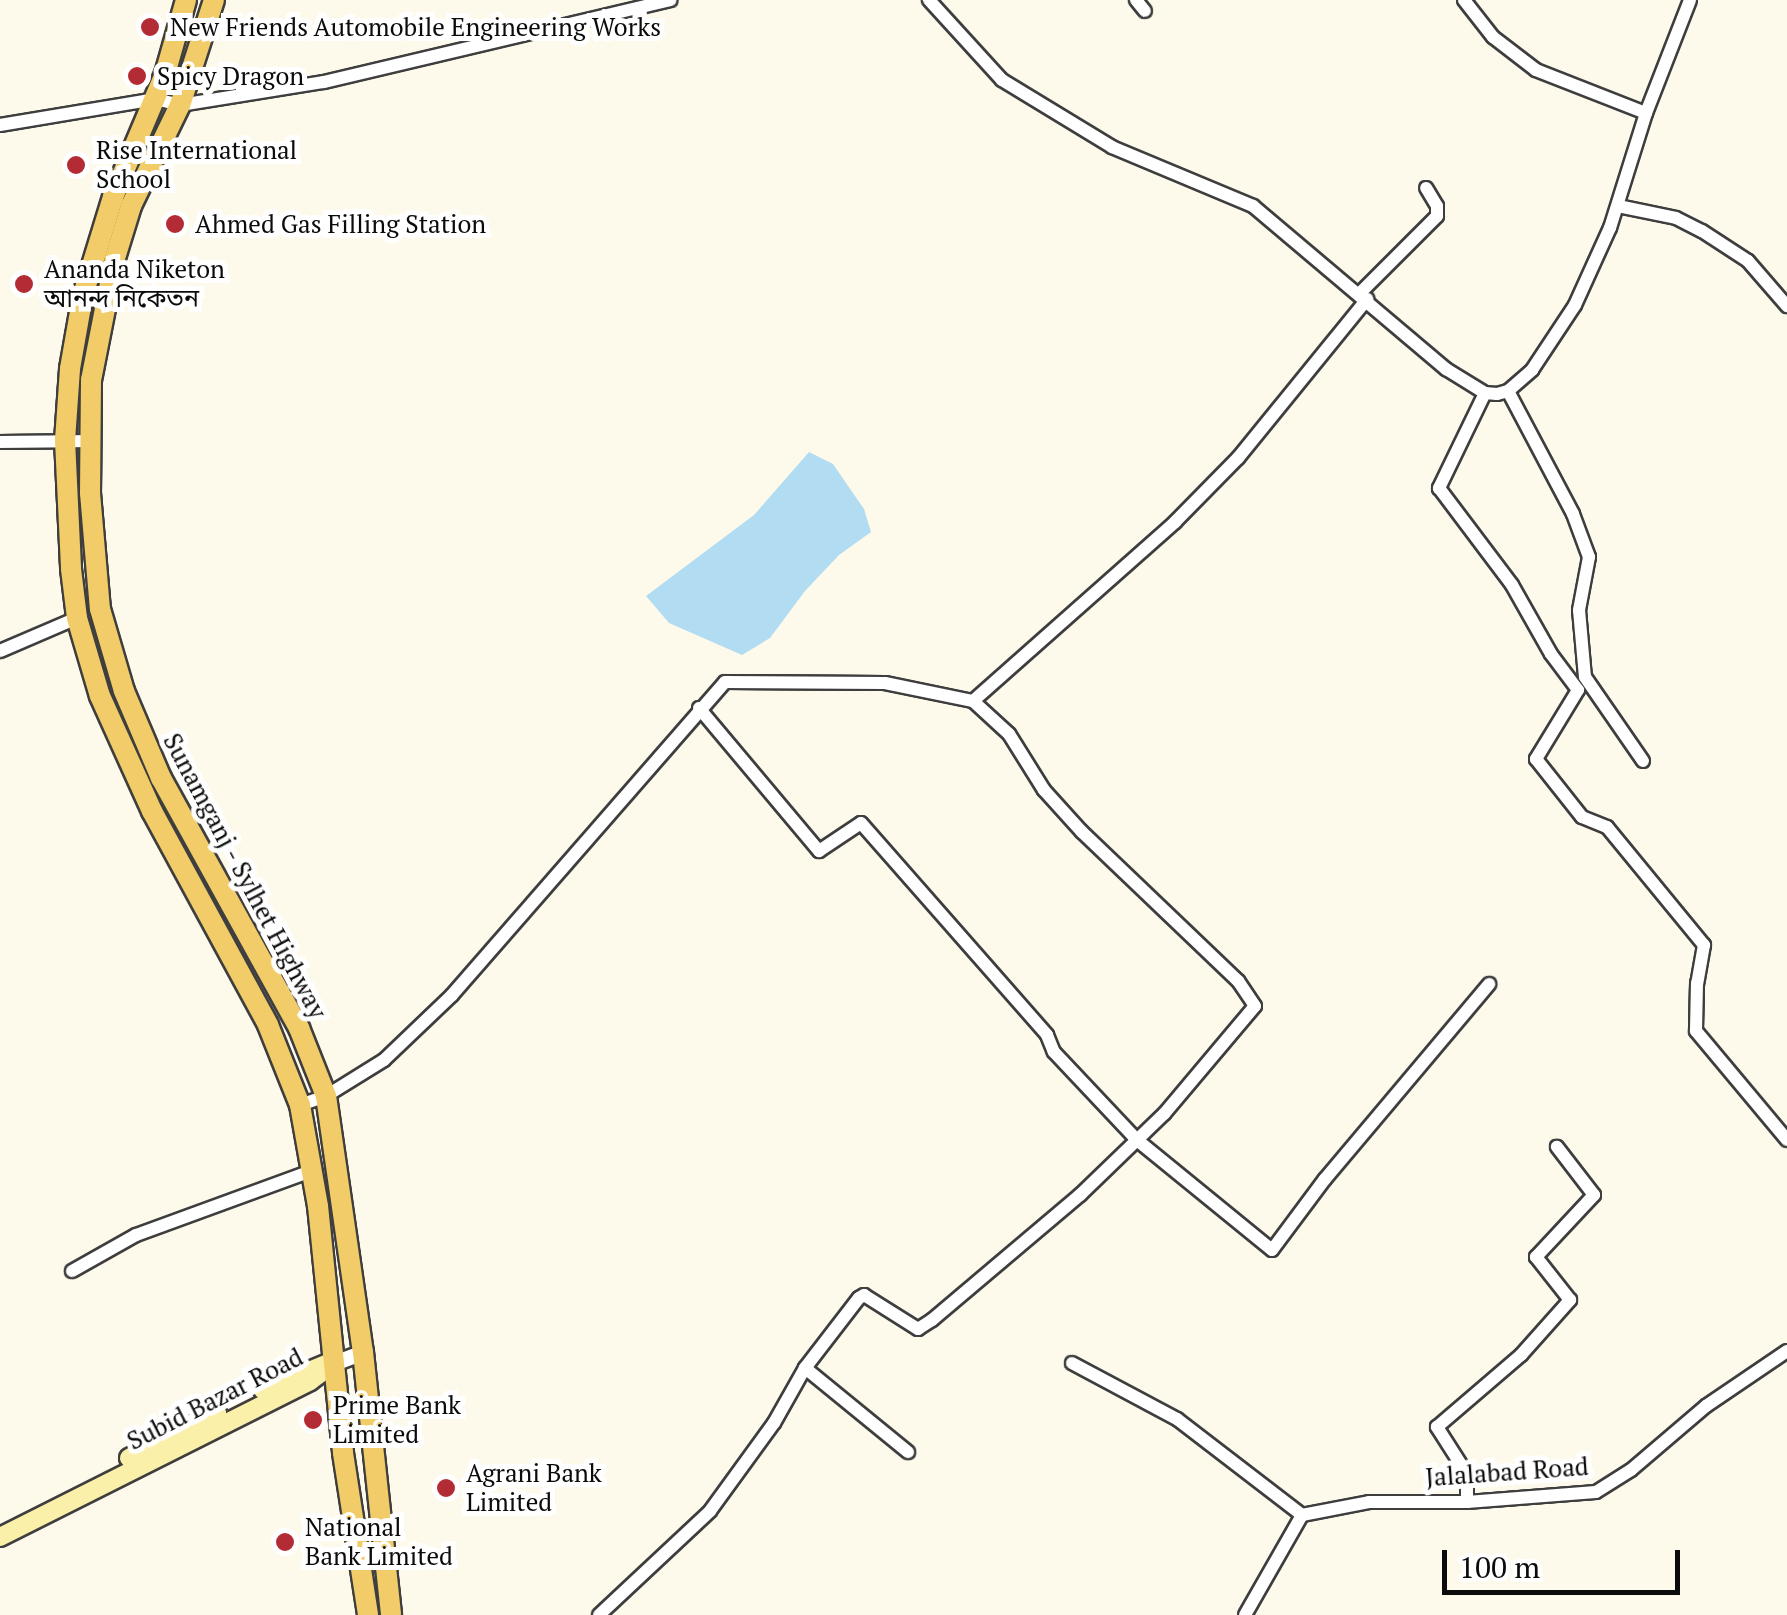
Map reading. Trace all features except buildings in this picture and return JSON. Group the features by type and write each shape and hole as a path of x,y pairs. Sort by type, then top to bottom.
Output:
{"main road":[{"name":"Sunamganj - Sylhet Highway","path":"186,0 155,99 113,197 83,296 70,369 65,440 77,618 100,696 152,812 268,1025 300,1105 368,1615"},
{"name":"Sunamganj - Sylhet Highway","path":"214,0 180,104 131,206 114,258 91,380 90,493 100,609 124,691 161,778 299,1028 326,1096 363,1352 392,1615"},
{"name":"Subid Bazar Road","path":"0,1526 296,1374 334,1363"},
{"name":"Subid Bazar Road","path":"0,1537 310,1381 334,1363"}],"street":[{"path":"0,125 155,99 180,104 324,82 670,0"},
{"path":"929,0 1002,80 1112,147 1253,206 1446,368 1485,393 1508,391 1541,359 1575,305 1618,206 1646,113 1690,0"},
{"path":"1464,0 1492,38 1536,70 1646,113"},
{"path":"973,702 1188,510 1238,458 1364,296 1436,216 1437,206 1426,188"},
{"path":"1618,206 1676,218 1702,231 1748,261 1787,306"},
{"path":"1508,391 1574,514 1588,557 1579,610 1581,684 1536,759 1582,817 1608,828 1704,944 1697,983 1696,1031 1787,1140"},
{"path":"1485,393 1440,488 1512,585 1551,654 1581,684 1643,761"},
{"path":"0,442 90,441"},
{"path":"0,651 77,618"},
{"path":"300,1105 326,1096 384,1060 452,996 725,682 884,683 973,702 1010,734 1044,790 1082,832 1126,870 1254,999 1255,1006 1137,1140 1080,1196 932,1320 918,1329 864,1294 805,1368 774,1422 710,1511 599,1615"},
{"path":"699,708 819,851 861,822 1047,1035 1054,1052 1137,1140 1272,1250 1337,1164 1489,984"},
{"path":"1467,1502 1467,1474 1437,1427 1534,1342 1570,1300 1536,1257 1594,1195 1558,1147"},
{"path":"72,1271 136,1236 310,1171"},
{"name":"Jalalabad Road","path":"1302,1516 1369,1502 1467,1502 1596,1492 1631,1470 1706,1406 1787,1351"},
{"path":"334,1363 363,1352"},
{"path":"1072,1363 1177,1419 1302,1516 1245,1615"},
{"path":"805,1368 908,1452"}],"water":[{"path":"809,452 833,464 864,509 871,532 839,555 805,591 770,638 742,655 669,623 646,596 754,515"}],"place":[{"name":"New Friends Automobile Engineering Works","path":"150,27"},
{"name":"Spicy Dragon","path":"137,76"},
{"name":"Rise International School","path":"76,165"},
{"name":"Ahmed Gas Filling Station","path":"175,224"},
{"name":"Ananda Niketon আনন্দ নিকেতন","path":"24,284"},
{"name":"Prime Bank Limited","path":"313,1420"},
{"name":"Agrani Bank Limited","path":"446,1488"},
{"name":"National Bank Limited","path":"285,1542"}]}
